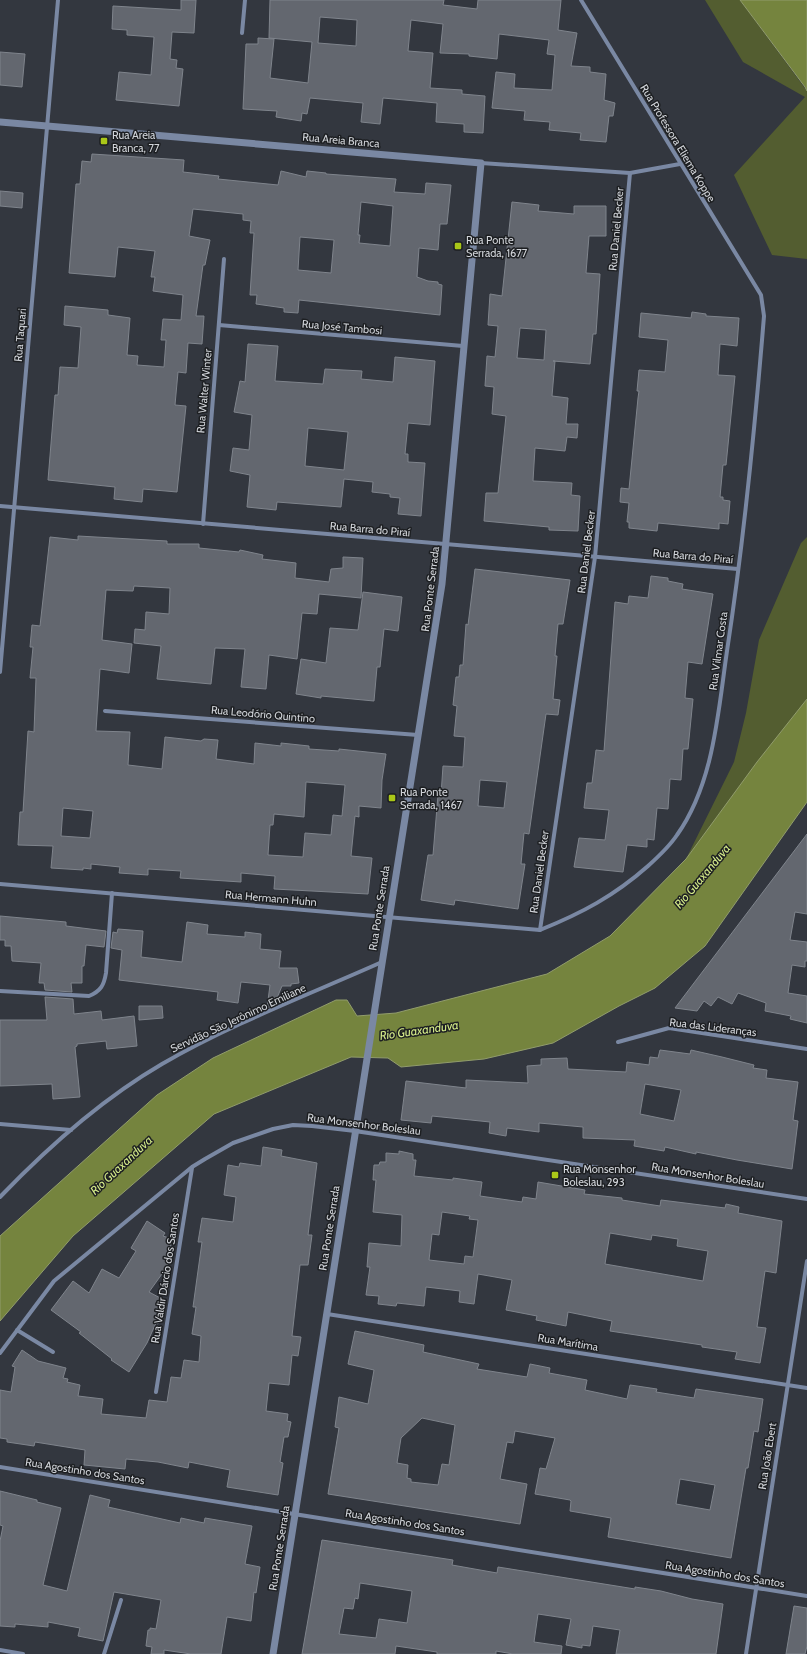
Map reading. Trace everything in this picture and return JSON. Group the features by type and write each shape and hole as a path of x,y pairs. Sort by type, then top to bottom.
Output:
{"street":[{"name":"Rua Taquari","path":"0,672 58,0"},
{"path":"242,33 245,0"},
{"name":"Rua Professora Eliema Koppe","path":"581,0 761,295"},
{"name":"Rua Areia Branca","path":"0,122 480,163 630,173 680,164"},
{"name":"Rua Ponte Serrada","path":"273,1654 435,634 446,544 480,163"},
{"name":"Rua Daniel Becker","path":"540,930 595,557 630,173"},
{"name":"Rua Walter Winter","path":"202,524 224,259"},
{"name":"Rua Vilmar Costa","path":"540,930 572,917 600,903 627,884 659,856 676,837 688,817 699,793 708,762 724,673 738,569 762,342 764,316 761,295"},
{"name":"Rua José Tambosi","path":"219,325 463,346"},
{"name":"Rua Barra do Piraí","path":"0,506 738,569"},
{"name":"Rua Leodório Quintino","path":"105,711 419,736"},
{"name":"Rua Hermann Huhn","path":"0,884 540,930"},
{"path":"0,991 89,996 97,992 104,985 106,973 112,894"},
{"name":"Servidão São Jerônimo Emiliane","path":"0,1197 71,1130 128,1085 192,1048 382,962"},
{"name":"Rua das Lideranças","path":"618,1042 669,1028 807,1049"},
{"path":"0,1124 71,1130"},
{"name":"Rua Monsenhor Boleslau","path":"0,1353 54,1281 192,1168 234,1143 273,1129 294,1125 355,1131 807,1199"},
{"name":"Rua Valdir Dárcio dos Santos","path":"156,1392 192,1168"},
{"name":"Rua João Ebert","path":"746,1654 807,1261"},
{"name":"Rua Marítima","path":"327,1314 807,1388"},
{"path":"17,1330 53,1352"},
{"name":"Rua Agostinho dos Santos","path":"0,1467 807,1596"},
{"path":"104,1654 121,1600"},
{"path":"0,1650 23,1654"}],"shaded area":[{"path":"705,0 740,0 807,91 807,259 772,255 734,175 805,97 743,62"},
{"path":"807,537 807,699 686,859 734,762 746,713 759,640 801,543"}],"water":[{"path":"740,0 807,0 807,91 805,87"},
{"name":"Rio Guaxanduva","path":"807,699 807,802 705,946 655,988 619,1006 553,1043 484,1059 401,1067 388,1058 351,1057 214,1114 73,1236 0,1321 0,1236 157,1095 213,1058 336,1000 347,1000 357,1016 396,1013 547,974 610,936 686,859 757,762"}],"building":[{"path":"181,0 196,0 194,33 172,32 170,59 177,60 176,68 183,69 179,106 116,100 119,72 151,75 154,37 127,35 127,30 112,29 113,6 181,10"},
{"path":"270,0 444,0 443,5 477,9 478,0 561,0 558,30 577,33 571,66 590,67 590,72 606,74 604,100 615,103 613,116 609,116 606,142 580,140 581,133 549,130 550,122 524,120 525,111 492,108 496,72 515,74 514,88 552,90 555,55 547,54 549,40 499,34 497,59 469,56 469,54 440,53 443,24 411,20 408,51 433,53 430,88 462,90 462,94 485,96 483,133 464,132 464,124 436,122 437,103 383,98 380,124 361,122 363,103 310,98 307,114 302,113 301,121 276,117 277,111 243,109 246,44 258,44 258,38 274,39 270,78 308,83 312,42 269,38","holes":["320,17 357,20 356,46 318,43"]},
{"path":"0,52 25,54 22,87 0,85"},
{"path":"92,154 184,160 183,172 219,176 218,179 278,185 281,171 306,177 307,171 326,174 396,179 394,192 425,194 426,183 451,185 447,224 440,224 438,250 419,248 417,277 428,281 438,282 438,284 442,285 440,315 299,300 298,313 284,312 284,308 256,304 257,295 250,295 254,233 250,233 251,221 243,220 243,214 193,209 189,236 210,240 205,265 203,265 196,316 204,316 202,344 188,343 186,373 178,372 175,405 186,406 177,492 143,489 142,502 114,499 115,487 48,480 55,395 58,395 60,367 78,368 81,327 64,325 65,306 108,310 108,315 130,318 127,355 138,356 137,365 164,367 166,340 161,340 163,319 181,320 183,295 153,291 155,277 151,277 155,251 118,247 115,277 69,273 76,184 80,184 82,161 91,162","holes":["361,202 393,206 390,246 359,243 360,235 358,235","300,237 334,240 331,273 298,270"]},
{"path":"0,191 23,193 22,208 0,206"},
{"path":"512,202 539,205 538,211 574,214 574,206 606,206 606,236 589,236 586,273 600,274 596,334 593,334 590,364 555,361 552,396 568,398 566,424 578,424 577,438 567,437 565,451 535,448 533,481 572,483 571,495 580,496 578,531 549,530 549,527 484,521 486,493 498,493 506,416 492,414 494,387 485,386 487,356 495,357 498,326 488,325 490,294 502,296","holes":["520,328 546,330 544,360 517,358"]},
{"path":"692,312 706,314 706,316 739,318 737,346 720,344 718,375 735,376 726,465 723,465 720,497 723,497 723,500 730,501 728,524 719,523 719,529 658,523 657,531 629,528 629,522 627,522 629,503 620,502 621,488 629,489 639,391 637,391 639,370 665,372 668,340 639,337 641,313 691,318"},
{"path":"248,344 278,346 275,381 323,384 325,369 362,371 361,379 393,382 395,357 435,361 430,425 408,423 405,454 408,454 408,462 425,463 421,516 398,514 400,498 390,497 390,494 372,492 373,482 344,479 341,507 277,502 276,510 247,507 250,475 230,471 233,448 249,450 252,415 234,412 240,381 245,382","holes":["308,428 348,432 344,470 305,466"]},
{"path":"78,536 167,541 167,544 199,544 199,548 239,552 240,550 263,555 262,559 296,563 295,578 329,582 331,569 343,568 343,557 363,558 361,598 319,594 317,614 302,613 297,659 269,655 266,689 241,687 245,649 215,648 211,684 157,679 161,646 134,643 135,629 145,630 146,612 169,614 170,588 134,586 133,591 106,590 102,640 132,644 129,673 100,669 96,731 130,732 128,765 162,769 165,737 201,741 204,739 218,740 216,759 254,764 255,743 281,746 281,743 309,746 309,749 339,751 339,749 386,754 382,780 381,808 359,806 359,817 355,816 351,856 372,858 368,894 274,889 275,876 241,873 241,882 180,878 181,871 148,869 148,875 119,873 120,867 91,864 91,869 83,868 83,870 51,868 53,846 18,845 20,812 23,812 28,731 34,732 36,678 30,678 33,647 30,647 32,625 40,626 50,537 78,540","holes":["306,782 345,785 342,816 333,815 331,835 305,833 303,857 268,855 270,825 273,825 274,814 304,817","63,808 93,811 90,838 61,836"]},
{"path":"475,569 570,580 563,624 558,624 555,656 557,656 553,699 560,700 558,715 546,714 529,834 524,833 521,864 525,864 518,909 455,900 454,905 421,900 428,855 433,855 438,795 441,795 443,766 463,767 465,737 454,736 457,706 453,705 456,677 459,677 460,665 463,665 466,624 468,625","holes":["480,780 507,782 504,808 478,806"]},
{"path":"651,576 668,578 668,581 683,584 682,589 713,594 702,664 688,662 685,698 693,699 688,749 683,749 681,780 670,779 668,809 657,808 654,840 647,839 647,847 627,845 623,872 574,867 579,838 605,840 609,810 584,808 587,783 592,783 596,750 604,751 615,602 628,604 629,596 648,598"},
{"path":"363,592 402,597 398,631 384,629 380,667 377,667 374,701 321,696 321,698 296,694 301,659 326,663 330,628 358,630"},
{"path":"807,834 807,914 795,912 790,940 807,942 807,961 805,961 805,967 792,965 788,993 807,996 807,1023 790,1019 791,1016 765,1011 766,1003 738,993 732,1004 718,997 711,1006 704,1001 697,1011 675,1008"},
{"path":"0,916 66,922 66,926 106,931 104,947 86,945 84,966 82,966 82,983 71,983 72,992 45,990 44,983 39,983 41,963 12,961 11,946 5,946 5,940 0,940"},
{"path":"187,922 208,925 207,934 245,937 245,932 261,934 260,949 281,951 279,968 297,968 299,983 291,984 291,986 282,986 274,1005 267,1008 270,985 241,982 238,1003 217,1000 218,992 119,980 122,950 111,948 113,932 117,933 118,929 143,931 141,957 182,962"},
{"path":"45,997 73,999 74,1014 101,1011 102,1020 134,1016 137,1046 107,1049 106,1041 77,1044 75,1047 80,1097 53,1099 52,1084 0,1086 0,1020 47,1020"},
{"path":"139,1006 162,1006 163,1018 139,1020"},
{"path":"660,1050 690,1054 691,1050 754,1065 753,1068 767,1070 766,1078 798,1082 793,1120 798,1121 792,1169 696,1152 696,1154 665,1147 664,1151 634,1146 635,1140 583,1138 583,1127 539,1123 539,1132 507,1128 506,1136 489,1133 490,1122 432,1116 431,1123 401,1120 406,1081 466,1088 466,1080 528,1083 527,1066 541,1065 541,1059 567,1058 568,1069 626,1072 627,1062 649,1065 650,1057 658,1058","holes":["645,1084 681,1090 674,1121 640,1114"]},
{"path":"263,1147 282,1150 281,1156 317,1163 308,1235 312,1235 308,1265 300,1265 292,1336 301,1337 298,1356 292,1355 289,1385 269,1383 266,1411 288,1414 287,1421 291,1422 288,1437 284,1437 280,1462 283,1463 278,1495 227,1487 230,1470 189,1462 188,1468 158,1462 126,1459 125,1469 84,1465 85,1450 35,1442 34,1446 7,1442 7,1439 0,1438 0,1390 11,1392 15,1367 12,1366 22,1350 38,1361 66,1368 63,1378 68,1379 67,1382 80,1385 78,1396 103,1399 101,1414 146,1418 149,1400 167,1402 171,1377 181,1378 184,1360 199,1362 201,1336 192,1334 196,1307 193,1307 202,1242 198,1242 202,1218 233,1222 236,1197 224,1195 228,1165 239,1167 240,1163 261,1166"},
{"path":"399,1151 413,1154 413,1160 416,1160 414,1176 453,1180 453,1178 482,1182 480,1196 522,1202 523,1197 536,1199 538,1182 585,1190 584,1194 622,1198 622,1200 660,1206 661,1200 725,1208 726,1204 739,1207 738,1213 782,1221 776,1273 765,1271 757,1327 766,1328 760,1363 735,1359 737,1352 610,1331 612,1321 568,1312 566,1326 536,1320 537,1316 506,1310 512,1280 478,1274 474,1304 459,1302 460,1291 426,1287 424,1306 397,1303 396,1306 378,1304 379,1296 366,1295 370,1267 367,1267 369,1243 401,1246 402,1215 373,1212 376,1180 373,1180 374,1165 379,1165 380,1162 386,1162 386,1153 399,1154","holes":["442,1212 470,1216 469,1219 478,1220 473,1257 465,1256 464,1264 429,1260 432,1234 439,1235","610,1233 651,1240 652,1235 678,1239 677,1246 708,1251 703,1281 605,1264"]},
{"path":"147,1221 165,1233 163,1236 172,1239 167,1267 149,1292 162,1299 158,1324 156,1323 147,1343 129,1372 111,1360 112,1359 79,1333 81,1332 51,1310 73,1281 89,1293 102,1269 119,1278 136,1251 131,1248"},
{"path":"355,1331 424,1345 423,1352 479,1364 477,1369 527,1377 530,1364 550,1368 549,1373 587,1380 585,1390 627,1399 630,1385 657,1389 656,1392 694,1398 696,1389 763,1399 758,1432 754,1431 748,1468 746,1468 731,1558 608,1537 611,1518 570,1511 570,1500 535,1494 540,1468 546,1469 555,1438 515,1431 513,1443 507,1442 500,1479 527,1484 520,1524 328,1494 339,1428 335,1427 339,1397 368,1404 374,1370 348,1364","holes":["422,1418 455,1425 449,1465 442,1464 438,1485 411,1482 411,1479 407,1478 408,1465 397,1463 401,1438","680,1479 715,1485 710,1510 676,1504"]},
{"path":"0,1491 37,1500 37,1502 61,1508 43,1585 67,1591 90,1495 110,1500 108,1507 180,1523 181,1518 204,1523 205,1518 252,1526 245,1564 260,1567 256,1593 254,1592 251,1621 227,1617 221,1654 191,1654 164,1650 164,1654 151,1654 152,1647 146,1646 148,1630 150,1630 150,1628 156,1629 161,1600 114,1592 103,1641 78,1636 80,1628 48,1622 48,1627 15,1624 15,1627 0,1626 0,1541 3,1526 0,1525"},
{"path":"322,1540 453,1560 452,1565 497,1573 498,1567 635,1589 635,1587 661,1591 692,1599 723,1604 716,1654 616,1654 620,1630 593,1626 590,1646 582,1645 582,1648 566,1645 571,1619 538,1614 534,1642 562,1646 561,1654 513,1654 496,1651 496,1654 437,1654 437,1652 396,1646 395,1654 302,1654","holes":["360,1583 412,1591 407,1623 379,1619 376,1638 339,1634 344,1608 353,1609 355,1598 358,1599"]},
{"path":"794,1606 807,1608 807,1646 805,1654 786,1654"}],"place":[{"name":"Rua Areia Branca, 77","path":"104,141"},
{"name":"Rua Ponte Serrada, 1677","path":"458,246"},
{"name":"Rua Ponte Serrada, 1467","path":"392,798"},
{"name":"Rua Monsenhor Boleslau, 293","path":"555,1175"}]}
